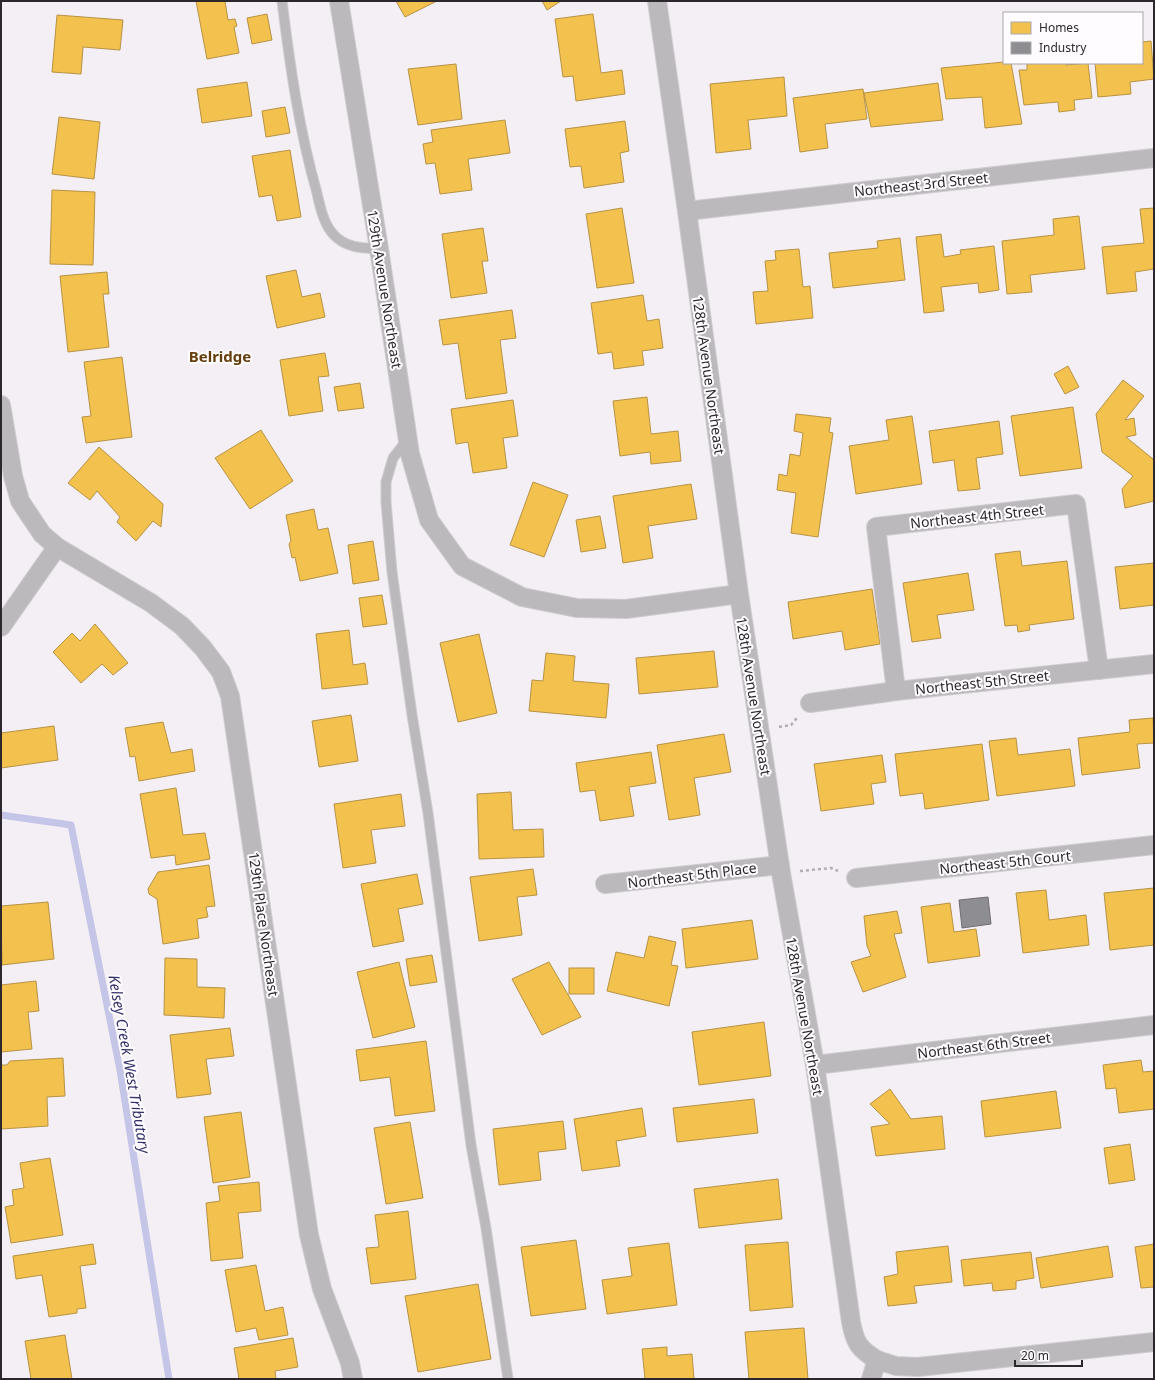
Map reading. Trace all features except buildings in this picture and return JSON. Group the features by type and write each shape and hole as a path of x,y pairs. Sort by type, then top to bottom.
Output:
{"street":[{"name":"129th Avenue Northeast","path":"339,1 410,454 429,520 462,566 522,597 577,608 626,609 739,594"},
{"name":"128th Avenue Northeast","path":"657,1 739,594 780,865 815,1065 851,1322 855,1340 863,1351 877,1360 896,1366 918,1367 1154,1342"},
{"name":"Northeast 3rd Street","path":"687,210 1154,158"},
{"name":"129th Place Northeast","path":"1,405 13,476 20,501 42,534 57,547 151,603 182,626 203,648 221,672 230,696 309,1235 322,1289 350,1363 353,1379"},
{"name":"Northeast 4th Street","path":"896,692 876,527 1076,504 1099,670"},
{"path":"1,627 57,547"},
{"name":"Northeast 5th Street","path":"810,703 896,692 1154,664"},
{"name":"Northeast 5th Court","path":"856,878 1154,846"},
{"name":"Northeast 5th Place","path":"605,884 780,865"},
{"name":"Northeast 6th Street","path":"815,1065 1154,1025"},
{"path":"871,1379 877,1360"}],"lane":[{"path":"282,1 297,106 310,169 325,222 333,235 346,244 360,248 379,249"},
{"path":"408,440 393,458 386,482 386,502 392,572 412,715 428,813 471,1145 486,1228 508,1379"}],"path":[{"path":"759,729 792,725 810,703"},
{"path":"799,871 831,868 856,878"}],"waterway":[{"name":"Kelsey Creek West Tributary","path":"1,815 71,825 120,1070 169,1379"}],"district":[{"name":"Belridge","path":"220,356"}]}
